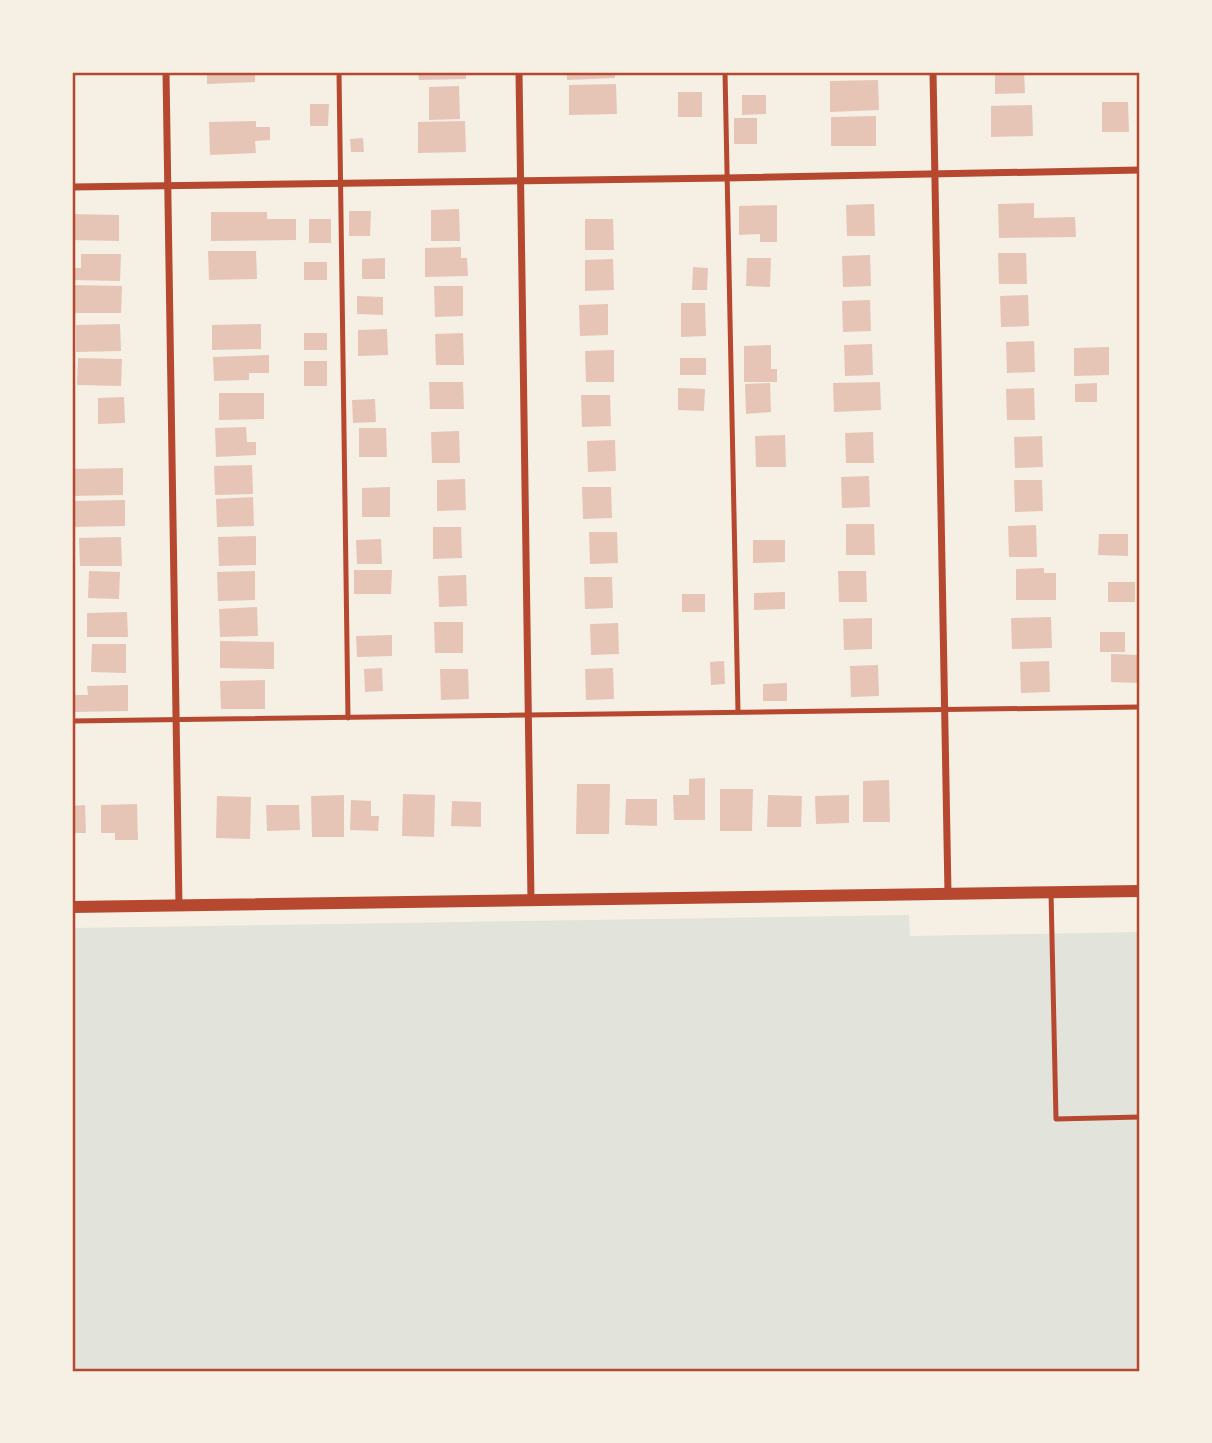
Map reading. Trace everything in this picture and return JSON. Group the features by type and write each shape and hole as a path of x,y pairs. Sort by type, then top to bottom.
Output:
{"street":[{"path":"166,72 179,906"},
{"path":"519,72 531,901"},
{"path":"933,72 948,894"},
{"path":"72,187 1140,170"},
{"path":"72,907 1140,891"}],"lane":[{"path":"339,72 348,718"},
{"path":"725,72 738,712"},
{"path":"72,721 1140,707"},
{"path":"1051,892 1056,1119 1140,1117"}],"shaded area":[{"path":"909,915 910,936 1140,932 1140,1371 72,1371 72,928"}],"building":[{"path":"76,72 112,72 112,74 76,75"},
{"path":"207,72 255,72 255,82 207,84"},
{"path":"418,72 466,72 466,79 419,80"},
{"path":"567,72 615,72 615,78 567,80"},
{"path":"995,72 1024,72 1025,93 995,94"},
{"path":"878,80 879,110 830,112 830,81"},
{"path":"616,84 617,114 569,115 569,85"},
{"path":"459,86 460,119 429,120 429,87"},
{"path":"678,92 702,92 702,117 678,117"},
{"path":"742,95 766,95 766,114 742,115"},
{"path":"1102,102 1128,102 1129,132 1102,132"},
{"path":"310,104 329,104 328,126 310,126"},
{"path":"1032,105 1033,136 991,137 991,106"},
{"path":"876,116 876,146 831,146 831,117"},
{"path":"734,118 757,118 757,144 734,144"},
{"path":"256,121 256,127 270,127 270,140 255,141 256,153 210,155 209,122"},
{"path":"465,121 466,152 418,153 418,122"},
{"path":"363,138 364,152 351,152 350,139"},
{"path":"1034,203 1034,218 1075,217 1076,237 999,238 998,204"},
{"path":"874,204 875,236 847,236 846,205"},
{"path":"777,205 777,242 760,242 760,234 739,235 739,206"},
{"path":"459,209 460,241 431,241 431,210"},
{"path":"349,211 371,211 370,236 349,236"},
{"path":"211,212 267,212 267,219 296,219 296,240 211,241"},
{"path":"72,214 119,215 119,241 72,240"},
{"path":"309,219 331,219 331,243 309,243"},
{"path":"585,219 613,219 614,250 585,250"},
{"path":"461,247 461,258 467,258 468,276 425,277 425,248"},
{"path":"208,251 256,251 257,279 209,280"},
{"path":"998,253 1026,253 1027,284 999,284"},
{"path":"81,254 121,254 120,281 72,280 72,268 81,268"},
{"path":"870,255 871,286 843,287 842,256"},
{"path":"385,258 385,279 362,279 362,259"},
{"path":"747,258 771,258 770,287 746,286"},
{"path":"613,259 614,290 585,291 585,260"},
{"path":"304,262 327,262 327,280 304,280"},
{"path":"693,267 708,268 707,290 692,290"},
{"path":"72,285 122,286 121,313 72,313"},
{"path":"434,286 463,286 463,316 435,317"},
{"path":"1028,295 1029,326 1001,327 1000,296"},
{"path":"357,296 383,297 383,315 357,314"},
{"path":"870,300 871,331 843,332 842,301"},
{"path":"681,303 705,303 706,336 681,337"},
{"path":"608,304 608,335 580,336 579,305"},
{"path":"120,324 121,351 76,352 76,325"},
{"path":"261,324 261,349 212,350 212,325"},
{"path":"387,329 388,355 358,356 358,330"},
{"path":"304,333 327,333 327,350 304,350"},
{"path":"463,333 464,365 436,365 435,334"},
{"path":"1034,341 1035,372 1007,373 1006,342"},
{"path":"872,344 873,375 845,376 844,345"},
{"path":"771,345 771,369 777,369 777,382 744,382 744,346"},
{"path":"1109,347 1109,375 1074,376 1074,348"},
{"path":"614,350 614,382 586,382 585,351"},
{"path":"269,355 269,373 249,373 249,380 214,381 213,357"},
{"path":"78,358 122,359 121,386 77,385"},
{"path":"680,358 706,358 706,375 680,375"},
{"path":"304,361 327,361 327,386 304,386"},
{"path":"429,382 463,382 464,409 430,409"},
{"path":"880,382 881,410 834,412 833,383"},
{"path":"770,383 771,412 746,414 745,384"},
{"path":"1097,383 1097,402 1075,402 1075,384"},
{"path":"678,388 705,389 704,411 678,410"},
{"path":"1034,388 1035,420 1007,420 1006,389"},
{"path":"219,393 264,393 264,419 219,420"},
{"path":"581,395 610,395 611,426 582,427"},
{"path":"124,397 125,423 98,424 98,398"},
{"path":"375,399 376,422 353,423 352,400"},
{"path":"246,427 247,442 256,442 256,455 216,457 215,428"},
{"path":"359,428 386,428 387,457 359,457"},
{"path":"459,431 460,463 432,463 431,432"},
{"path":"873,432 874,463 846,463 845,433"},
{"path":"785,435 786,467 756,467 755,436"},
{"path":"1042,436 1043,467 1015,468 1014,437"},
{"path":"615,440 616,471 588,472 587,441"},
{"path":"252,465 253,494 215,495 214,466"},
{"path":"123,468 123,495 72,496 72,469"},
{"path":"869,476 870,507 842,508 841,477"},
{"path":"465,479 466,510 437,511 437,480"},
{"path":"1014,480 1042,480 1043,511 1015,512"},
{"path":"390,487 390,517 362,517 362,488"},
{"path":"582,487 611,487 612,518 583,519"},
{"path":"253,497 254,526 217,527 216,499"},
{"path":"125,500 125,526 72,527 72,501"},
{"path":"846,524 874,524 875,555 846,555"},
{"path":"1036,525 1037,557 1009,557 1008,526"},
{"path":"433,527 461,527 462,558 433,559"},
{"path":"589,532 617,532 618,563 590,564"},
{"path":"1099,534 1128,534 1128,556 1098,555"},
{"path":"256,536 256,565 219,566 218,537"},
{"path":"121,537 122,566 80,566 79,538"},
{"path":"381,539 382,564 357,564 356,540"},
{"path":"753,540 785,540 785,562 753,563"},
{"path":"1044,568 1044,573 1056,573 1056,600 1016,600 1016,569"},
{"path":"354,570 392,570 391,594 354,594"},
{"path":"89,571 120,572 119,599 88,598"},
{"path":"255,571 255,600 218,601 217,572"},
{"path":"838,571 866,571 867,602 839,602"},
{"path":"466,575 467,606 439,607 438,576"},
{"path":"584,577 612,577 613,608 585,609"},
{"path":"1108,582 1135,582 1135,602 1108,602"},
{"path":"785,592 785,609 754,610 754,593"},
{"path":"682,594 705,594 705,612 682,612"},
{"path":"257,607 258,636 220,637 219,609"},
{"path":"127,612 128,637 87,637 87,613"},
{"path":"1051,617 1052,648 1012,649 1011,618"},
{"path":"872,618 872,649 844,650 843,619"},
{"path":"434,622 463,622 463,653 435,653"},
{"path":"618,623 619,654 591,655 590,624"},
{"path":"1100,632 1125,632 1125,652 1100,652"},
{"path":"392,635 392,656 357,657 356,636"},
{"path":"220,641 274,642 274,669 220,668"},
{"path":"92,644 126,644 126,673 91,672"},
{"path":"1111,654 1139,655 1138,683 1111,682"},
{"path":"724,661 725,684 711,685 710,662"},
{"path":"1049,661 1050,692 1021,693 1020,662"},
{"path":"878,665 879,696 851,697 850,666"},
{"path":"382,668 383,691 365,692 364,669"},
{"path":"613,668 614,699 586,700 585,669"},
{"path":"440,669 468,669 469,699 441,700"},
{"path":"265,680 265,709 221,709 220,681"},
{"path":"787,683 787,701 763,701 763,684"},
{"path":"128,685 128,711 72,712 72,695 88,695 87,686"},
{"path":"705,778 705,820 674,820 673,795 689,795 689,779"},
{"path":"889,780 890,822 863,822 863,781"},
{"path":"577,784 610,784 609,834 576,834"},
{"path":"720,789 753,789 752,831 720,831"},
{"path":"403,794 435,795 434,837 402,836"},
{"path":"344,795 344,837 312,837 311,796"},
{"path":"768,795 802,796 801,827 767,827"},
{"path":"849,795 849,823 816,824 815,796"},
{"path":"217,796 251,797 250,839 216,838"},
{"path":"626,799 657,799 657,826 625,825"},
{"path":"351,800 371,801 371,816 379,816 378,831 350,830"},
{"path":"452,801 481,802 481,827 451,826"},
{"path":"137,804 138,840 115,840 115,833 101,833 101,805"},
{"path":"85,805 86,833 72,833 72,806"},
{"path":"266,805 299,805 300,830 267,831"}]}
